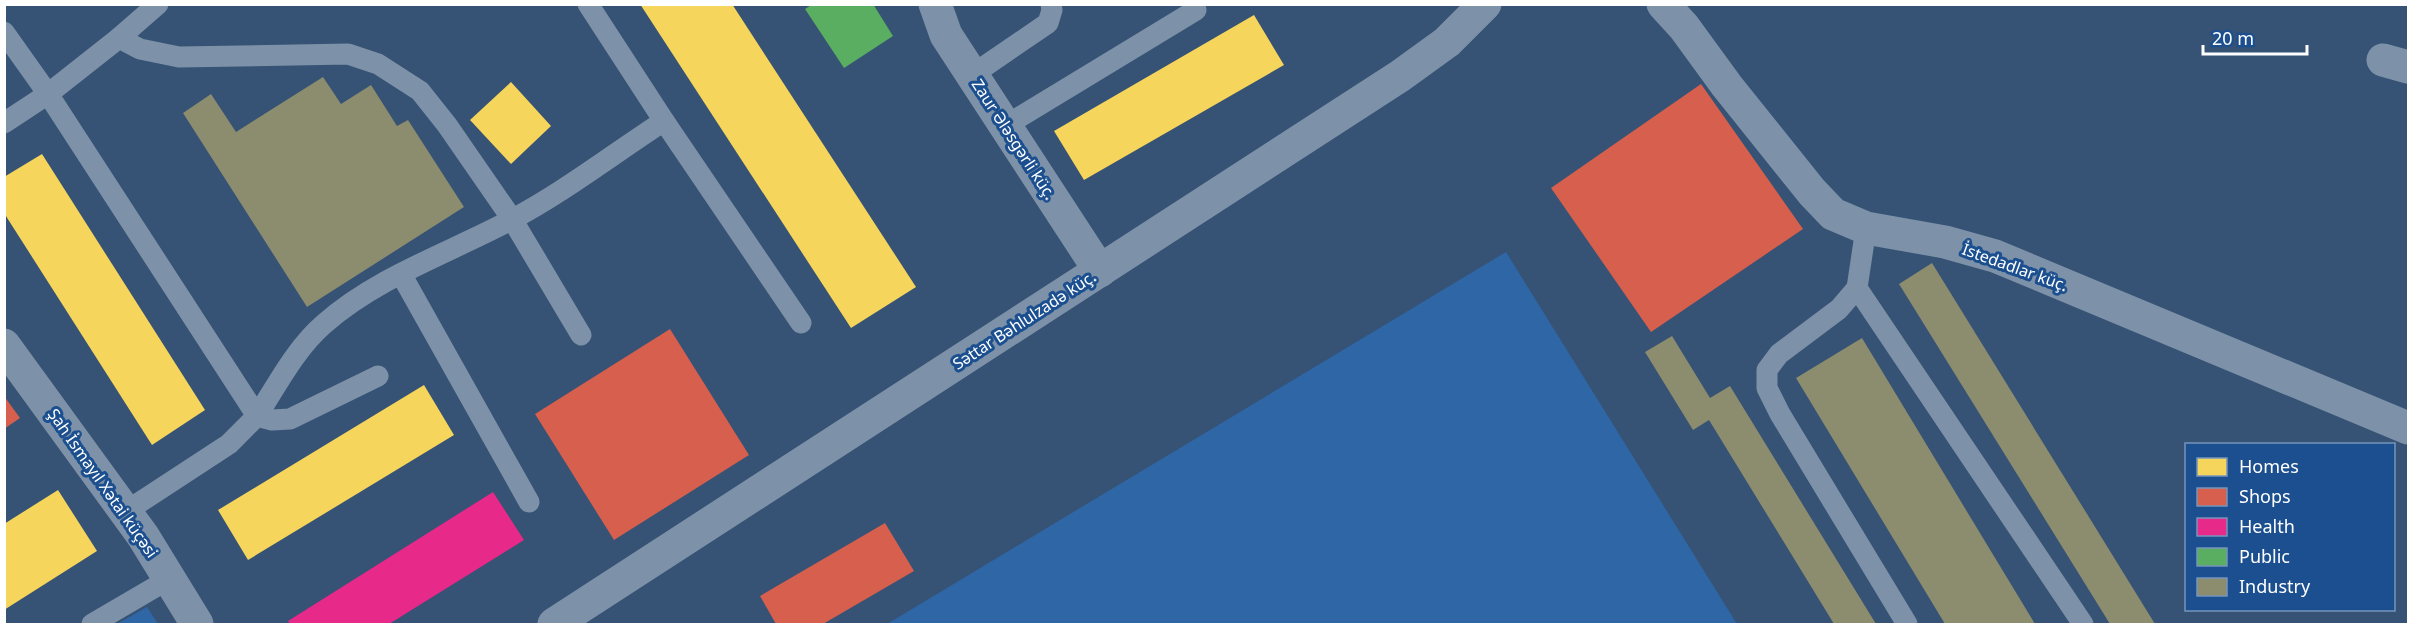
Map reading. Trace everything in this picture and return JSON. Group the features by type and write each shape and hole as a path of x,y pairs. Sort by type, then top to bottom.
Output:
{"street":[{"name":"Zaur Ələsgərli küç.","path":"935,4 946,35 1100,271"},
{"name":"Səttar Bəhlulzadə küç.","path":"554,624 1400,76 1447,42 1485,4"},
{"name":"İstedadlar küç.","path":"1664,4 1812,192 1833,214 1866,228 1945,242 1995,256 2409,428"},
{"name":"Şah İsmayıl Xətai küçəsi","path":"4,345 125,512 197,624"}],"lane":[{"path":"4,123 48,94 158,4"},
{"path":"588,4 801,323"},
{"path":"972,75 1048,23 1052,10 1051,4"},
{"path":"1005,126 1196,10"},
{"path":"4,32 48,94 257,416 272,420 290,419 378,376"},
{"path":"119,38 140,49 179,57 348,54 378,64 420,92 447,124 512,219 581,335"},
{"path":"125,512 229,444 242,433 257,416 303,346 323,324 352,303 401,274 512,219 664,121"},
{"path":"1866,228 1857,288 1839,309 1779,354 1767,370 1767,388 1780,414 1907,624"},
{"path":"401,274 529,502"},
{"path":"1857,288 2083,624"},
{"path":"92,624 169,579"}],"shaded area":[{"path":"1506,252 1737,624 887,624"},
{"path":"147,607 158,624 117,624"}],"building: Homes":[{"path":"640,4 732,4 916,287 851,328"},
{"path":"1254,15 1284,65 1084,180 1054,131"},
{"path":"511,82 551,126 511,164 470,120"},
{"path":"42,154 205,410 152,445 4,213 4,177"},
{"path":"424,385 454,435 248,560 218,510"},
{"path":"58,490 97,551 4,610 4,524"}],"building: Shops":[{"path":"1701,84 1803,229 1651,332 1551,188"},
{"path":"670,329 749,455 614,540 535,414"},
{"path":"4,396 20,418 4,429"},
{"path":"885,523 914,571 823,624 776,624 760,596"}],"building: Health":[{"path":"493,492 524,540 389,624 290,624 288,621"}],"building: Public":[{"path":"813,4 873,4 893,36 844,68 805,9"}],"building: Industry":[{"path":"323,77 341,104 371,85 397,126 408,120 464,207 307,307 183,113 211,94 236,132"},
{"path":"1932,263 2155,624 2110,624 1899,284"},
{"path":"1672,336 1710,398 1730,386 1876,624 1834,624 1709,420 1693,430 1645,352"},
{"path":"1862,338 2035,624 1945,624 1796,378"}]}
